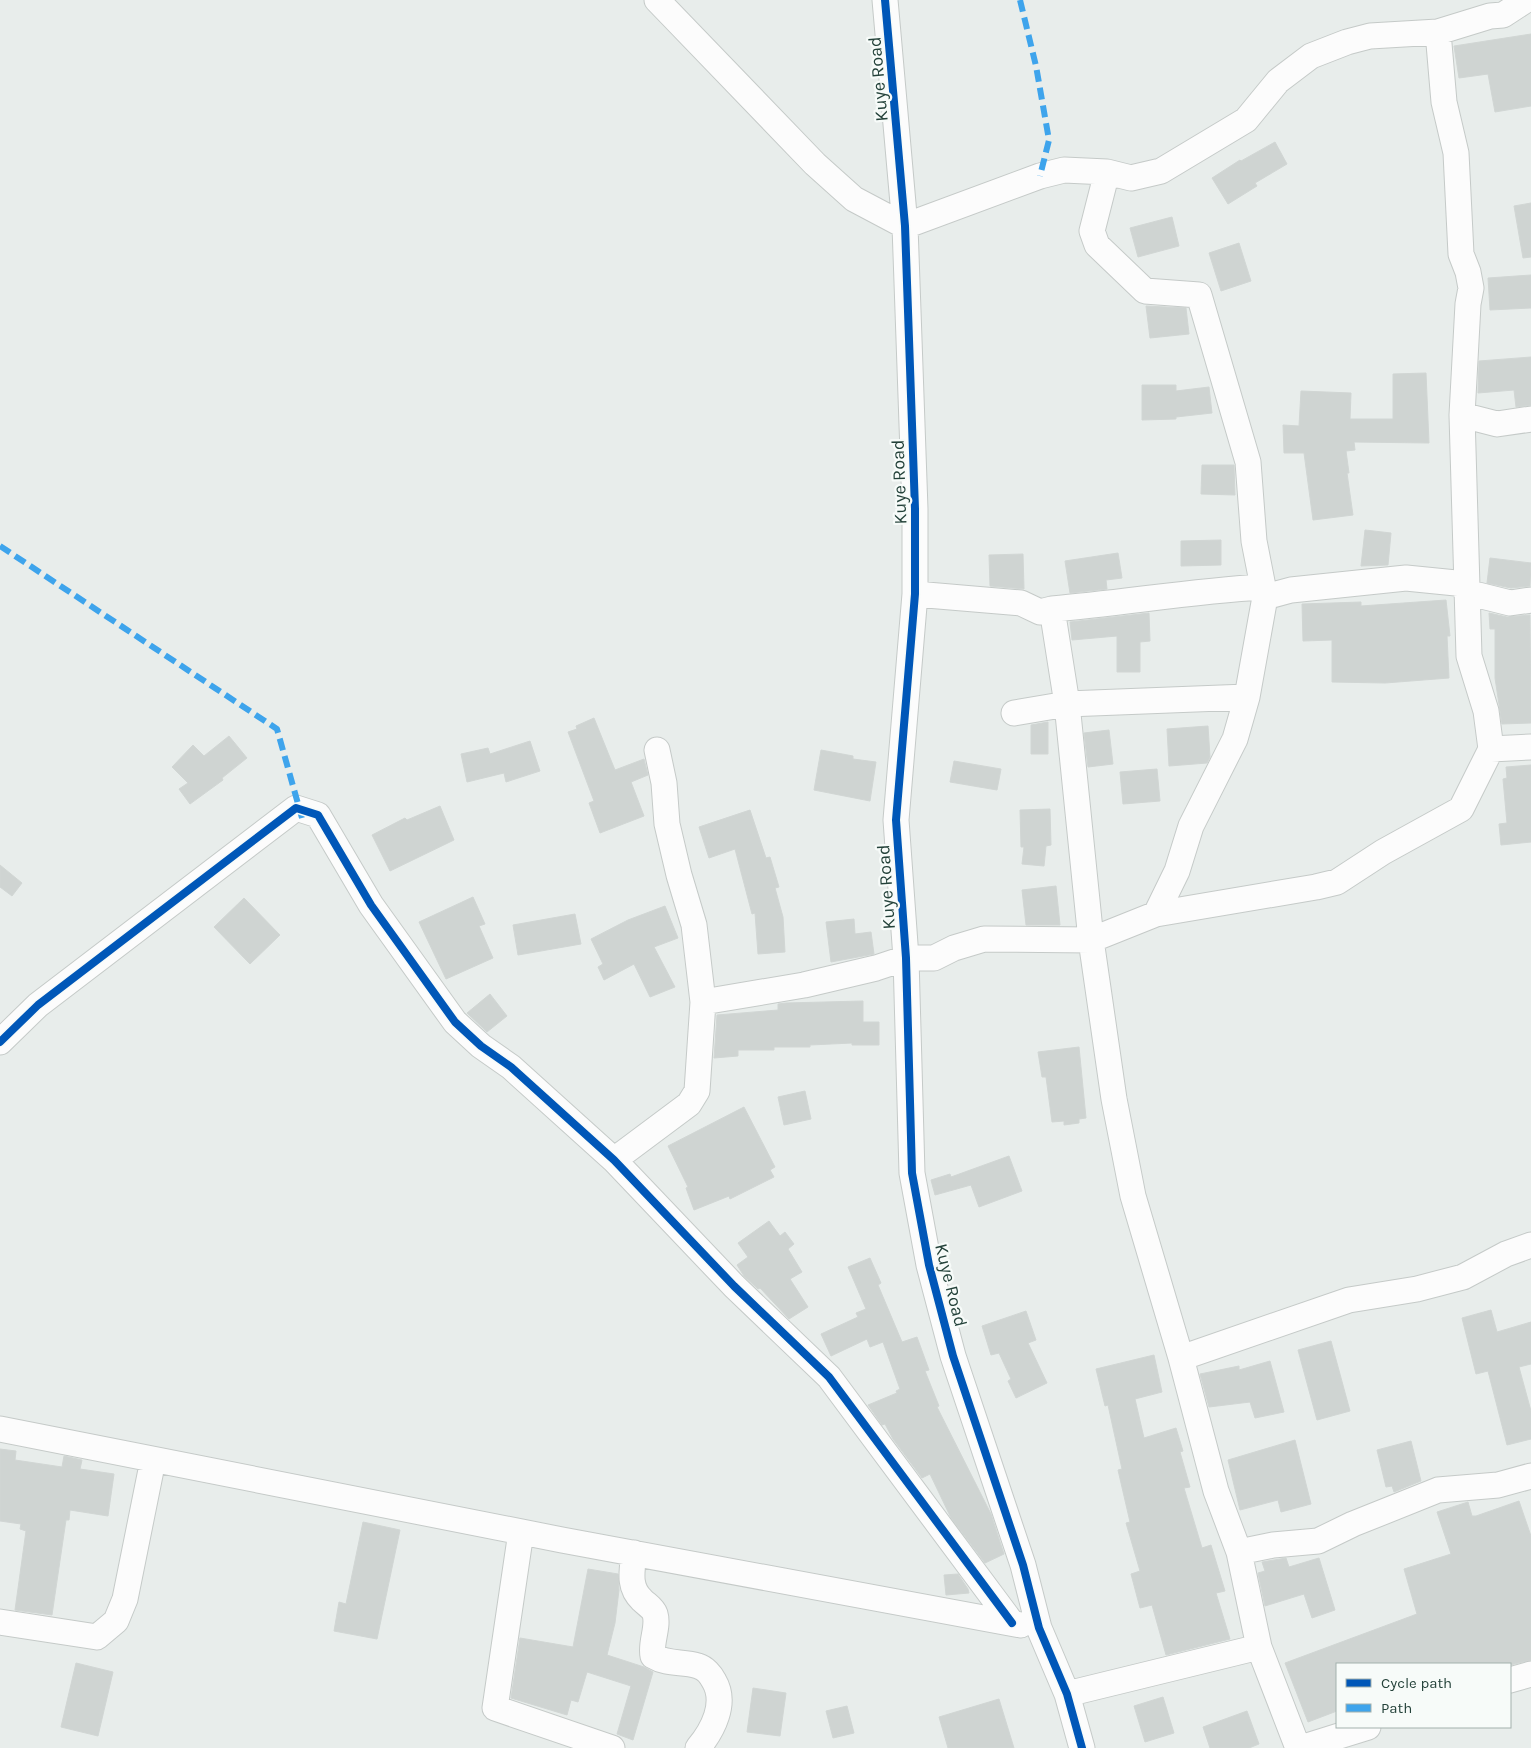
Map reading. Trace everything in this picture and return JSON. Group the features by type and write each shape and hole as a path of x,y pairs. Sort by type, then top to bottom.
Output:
{"street":[{"path":"657,0 693,35 815,164 854,200 905,226 1040,176 1064,170 1107,172 1131,178 1161,171 1246,120 1278,81 1311,56 1347,42 1370,36 1438,32 1490,16 1503,15 1526,0"},
{"name":"Kuye Road","path":"885,0 905,226 916,509 916,594 896,820 906,958 912,1173 929,1265 953,1356 1023,1565 1039,1628 1067,1694 1082,1748"},
{"path":"703,1002 804,985 876,968 906,958 934,958 954,948 984,939 1091,940 1156,914 1316,888 1337,882 1383,852 1461,809 1491,749 1486,711 1470,656 1466,588 1462,416 1468,304 1471,288 1468,272 1461,254 1456,153 1444,102 1438,32"},
{"path":"1107,172 1092,231 1096,245 1145,291 1199,295 1248,462 1254,541 1264,592 1247,698 1235,740 1191,826 1177,871 1156,914"},
{"path":"1462,416 1497,424 1531,419"},
{"path":"916,594 1021,604 1040,612 1052,609 1116,604 1203,590 1264,592 1417,577 1466,588 1510,603 1531,600"},
{"path":"1052,609 1067,704 1091,940 1114,1099 1133,1196 1181,1358 1216,1491 1239,1552 1258,1647 1300,1748 1365,1728"},
{"path":"1014,713 1067,704 1247,698"},
{"path":"1491,749 1531,747"},
{"path":"614,1160 689,1104 697,1090 703,1002 694,926 667,824 664,783 657,750"},
{"path":"0,1042 38,1005 296,808 318,815 371,905 455,1022 481,1046 511,1067 614,1160 734,1286 829,1377 1012,1624"},
{"path":"1181,1358 1349,1300 1417,1289 1463,1277 1506,1254 1531,1244"},
{"path":"0,1429 521,1532 1039,1628"},
{"path":"0,1622 97,1637 116,1622 125,1599 153,1460"},
{"path":"1239,1552 1273,1545 1318,1542 1353,1524 1438,1490 1498,1485 1531,1476"},
{"path":"521,1532 496,1708 612,1748"},
{"path":"634,1553 631,1580 634,1591 653,1609 656,1616 651,1648 653,1656 661,1661 699,1666 711,1675 718,1688 720,1704 710,1734 698,1748"},
{"path":"1067,1694 1258,1647"},
{"path":"1511,1680 1531,1674"}],"building":[{"path":"1531,34 1531,106 1495,112 1488,74 1459,78 1454,46"},
{"path":"1275,142 1287,164 1255,183 1257,186 1228,204 1212,178 1240,160"},
{"path":"1531,203 1531,257 1523,258 1514,206"},
{"path":"1172,217 1179,246 1138,257 1130,228"},
{"path":"1239,243 1251,281 1221,291 1209,253"},
{"path":"1531,275 1531,308 1490,310 1488,278"},
{"path":"1146,306 1186,308 1189,334 1150,338"},
{"path":"1531,357 1531,405 1516,407 1514,390 1478,393 1479,361"},
{"path":"1426,373 1429,443 1354,442 1355,450 1346,451 1353,515 1313,520 1304,453 1284,453 1283,425 1299,426 1301,391 1351,393 1350,419 1393,419 1393,374"},
{"path":"1142,385 1176,385 1176,391 1209,387 1212,413 1176,417 1176,419 1142,420"},
{"path":"1202,465 1234,465 1235,495 1201,494"},
{"path":"1365,530 1391,533 1388,565 1361,566"},
{"path":"1221,540 1221,565 1181,566 1181,541"},
{"path":"1118,553 1122,578 1106,580 1107,589 1070,593 1065,561"},
{"path":"1023,554 1024,589 990,586 989,555"},
{"path":"1490,558 1531,563 1530,586 1511,588 1487,583"},
{"path":"1446,600 1450,636 1447,636 1449,678 1385,683 1332,682 1332,640 1303,641 1302,604 1361,602 1361,606"},
{"path":"1149,613 1150,641 1140,642 1140,672 1117,672 1117,636 1072,640 1070,622"},
{"path":"1489,613 1507,617 1530,615 1531,723 1502,724 1495,678 1495,629 1490,629"},
{"path":"594,718 615,770 644,759 648,775 631,782 644,816 600,833 589,803 594,801 568,732 577,729 576,726"},
{"path":"1048,722 1048,754 1031,754 1031,725"},
{"path":"1208,726 1210,757 1207,763 1169,766 1167,729"},
{"path":"1109,730 1113,764 1088,767 1084,733"},
{"path":"229,736 247,758 222,778 223,780 190,804 179,789 188,783 172,767 193,745 204,756"},
{"path":"530,741 540,771 506,782 504,773 467,782 461,754 488,748 490,754"},
{"path":"821,750 853,756 853,759 876,762 870,801 814,790"},
{"path":"954,761 1001,769 997,790 950,782"},
{"path":"1531,765 1531,842 1501,845 1499,824 1507,823 1503,779 1507,778 1506,767"},
{"path":"1157,769 1160,801 1123,804 1120,772"},
{"path":"440,806 454,840 390,871 372,835 405,818 407,820"},
{"path":"1050,809 1051,845 1046,846 1044,866 1022,864 1024,847 1021,847 1020,810"},
{"path":"750,810 766,858 770,857 779,887 775,888 783,917 785,952 758,954 755,913 752,914 735,849 709,858 699,827"},
{"path":"0,865 22,883 12,896 0,887"},
{"path":"1056,886 1060,925 1026,925 1022,890"},
{"path":"473,897 485,924 479,926 493,958 446,979 419,922"},
{"path":"244,898 280,935 250,964 214,927"},
{"path":"665,906 678,938 654,947 675,987 650,997 634,964 604,980 598,967 603,964 591,939 628,920"},
{"path":"575,914 581,944 518,955 513,925"},
{"path":"854,919 855,934 871,932 874,954 831,962 826,922"},
{"path":"490,994 507,1016 487,1032 467,1013"},
{"path":"863,1001 863,1022 879,1022 879,1045 852,1045 852,1043 810,1045 810,1047 774,1047 774,1050 738,1050 738,1056 714,1058 717,1015 778,1010 778,1004 786,1003"},
{"path":"1079,1047 1086,1118 1079,1119 1079,1123 1064,1125 1064,1121 1052,1122 1046,1077 1042,1077 1038,1052"},
{"path":"805,1091 811,1119 784,1125 778,1097"},
{"path":"744,1107 775,1167 770,1170 774,1177 730,1199 729,1196 694,1210 686,1188 688,1187 668,1146"},
{"path":"1009,1156 1022,1191 979,1207 971,1185 935,1195 931,1180 950,1174 951,1177"},
{"path":"769,1221 780,1236 785,1232 794,1244 788,1249 802,1272 790,1279 808,1307 789,1319 760,1288 758,1289 744,1276 737,1265 748,1257 738,1243"},
{"path":"870,1258 881,1283 878,1285 902,1342 917,1337 929,1370 925,1371 939,1406 937,1407 991,1514 1004,1554 985,1563 951,1518 930,1474 922,1478 893,1439 885,1424 882,1425 868,1405 897,1393 896,1391 900,1389 883,1342 870,1347 867,1339 831,1356 821,1334 858,1317 856,1313 866,1309 848,1267"},
{"path":"1491,1310 1497,1332 1531,1322 1531,1364 1519,1367 1531,1411 1531,1439 1507,1445 1488,1371 1476,1374 1462,1318"},
{"path":"1026,1311 1036,1340 1028,1343 1047,1383 1016,1398 1008,1381 1011,1379 999,1353 991,1355 982,1326"},
{"path":"1331,1341 1350,1411 1317,1420 1298,1350"},
{"path":"1154,1355 1162,1392 1135,1399 1144,1438 1176,1428 1183,1451 1180,1452 1190,1487 1184,1488 1202,1548 1211,1545 1225,1591 1216,1593 1230,1639 1166,1655 1152,1605 1140,1608 1131,1574 1140,1571 1126,1523 1130,1522 1118,1470 1122,1469 1108,1405 1105,1406 1096,1369"},
{"path":"1270,1361 1284,1412 1255,1418 1250,1402 1209,1407 1200,1374 1239,1366 1239,1370"},
{"path":"1295,1440 1311,1504 1281,1512 1278,1500 1240,1510 1228,1460"},
{"path":"1411,1441 1421,1481 1394,1492 1392,1486 1386,1487 1377,1450"},
{"path":"0,1449 16,1451 15,1460 62,1467 64,1456 82,1460 80,1469 114,1474 108,1516 70,1510 69,1520 66,1520 52,1615 15,1610 26,1531 20,1529 21,1524 0,1521"},
{"path":"1519,1501 1531,1536 1531,1660 1511,1665 1511,1663 1336,1663 1336,1711 1308,1722 1285,1663 1417,1614 1404,1569 1451,1554 1437,1512 1468,1502 1472,1516"},
{"path":"363,1522 400,1530 377,1639 334,1631 339,1602 346,1604"},
{"path":"1286,1558 1289,1567 1319,1558 1335,1610 1312,1618 1304,1594 1265,1606 1258,1573 1265,1571 1262,1562"},
{"path":"588,1569 618,1574 619,1590 615,1623 607,1655 644,1667 653,1672 633,1740 617,1734 631,1686 587,1672 578,1702 571,1700 567,1715 511,1698 520,1638 573,1647"},
{"path":"958,1574 969,1593 946,1595 944,1575"},
{"path":"76,1663 113,1672 98,1736 61,1727"},
{"path":"753,1688 786,1693 780,1736 747,1732"},
{"path":"1163,1697 1174,1733 1145,1742 1134,1706"},
{"path":"999,1699 1014,1748 948,1748 939,1717"},
{"path":"847,1706 854,1733 833,1738 826,1711"},
{"path":"1247,1711 1259,1744 1249,1748 1210,1748 1203,1727"}],"marked path":[{"path":"1020,0 1036,66 1049,140 1040,176"},
{"path":"0,546 277,729 302,818"}],"cycle path":[{"path":"885,0 905,226 915,509 915,594 896,820 906,958 912,1173 929,1265 953,1356 1023,1565 1039,1628 1067,1694 1082,1748"},
{"path":"0,1042 38,1005 296,808 318,815 371,905 455,1022 481,1046 511,1067 614,1160 734,1286 829,1377 1012,1623"}]}
